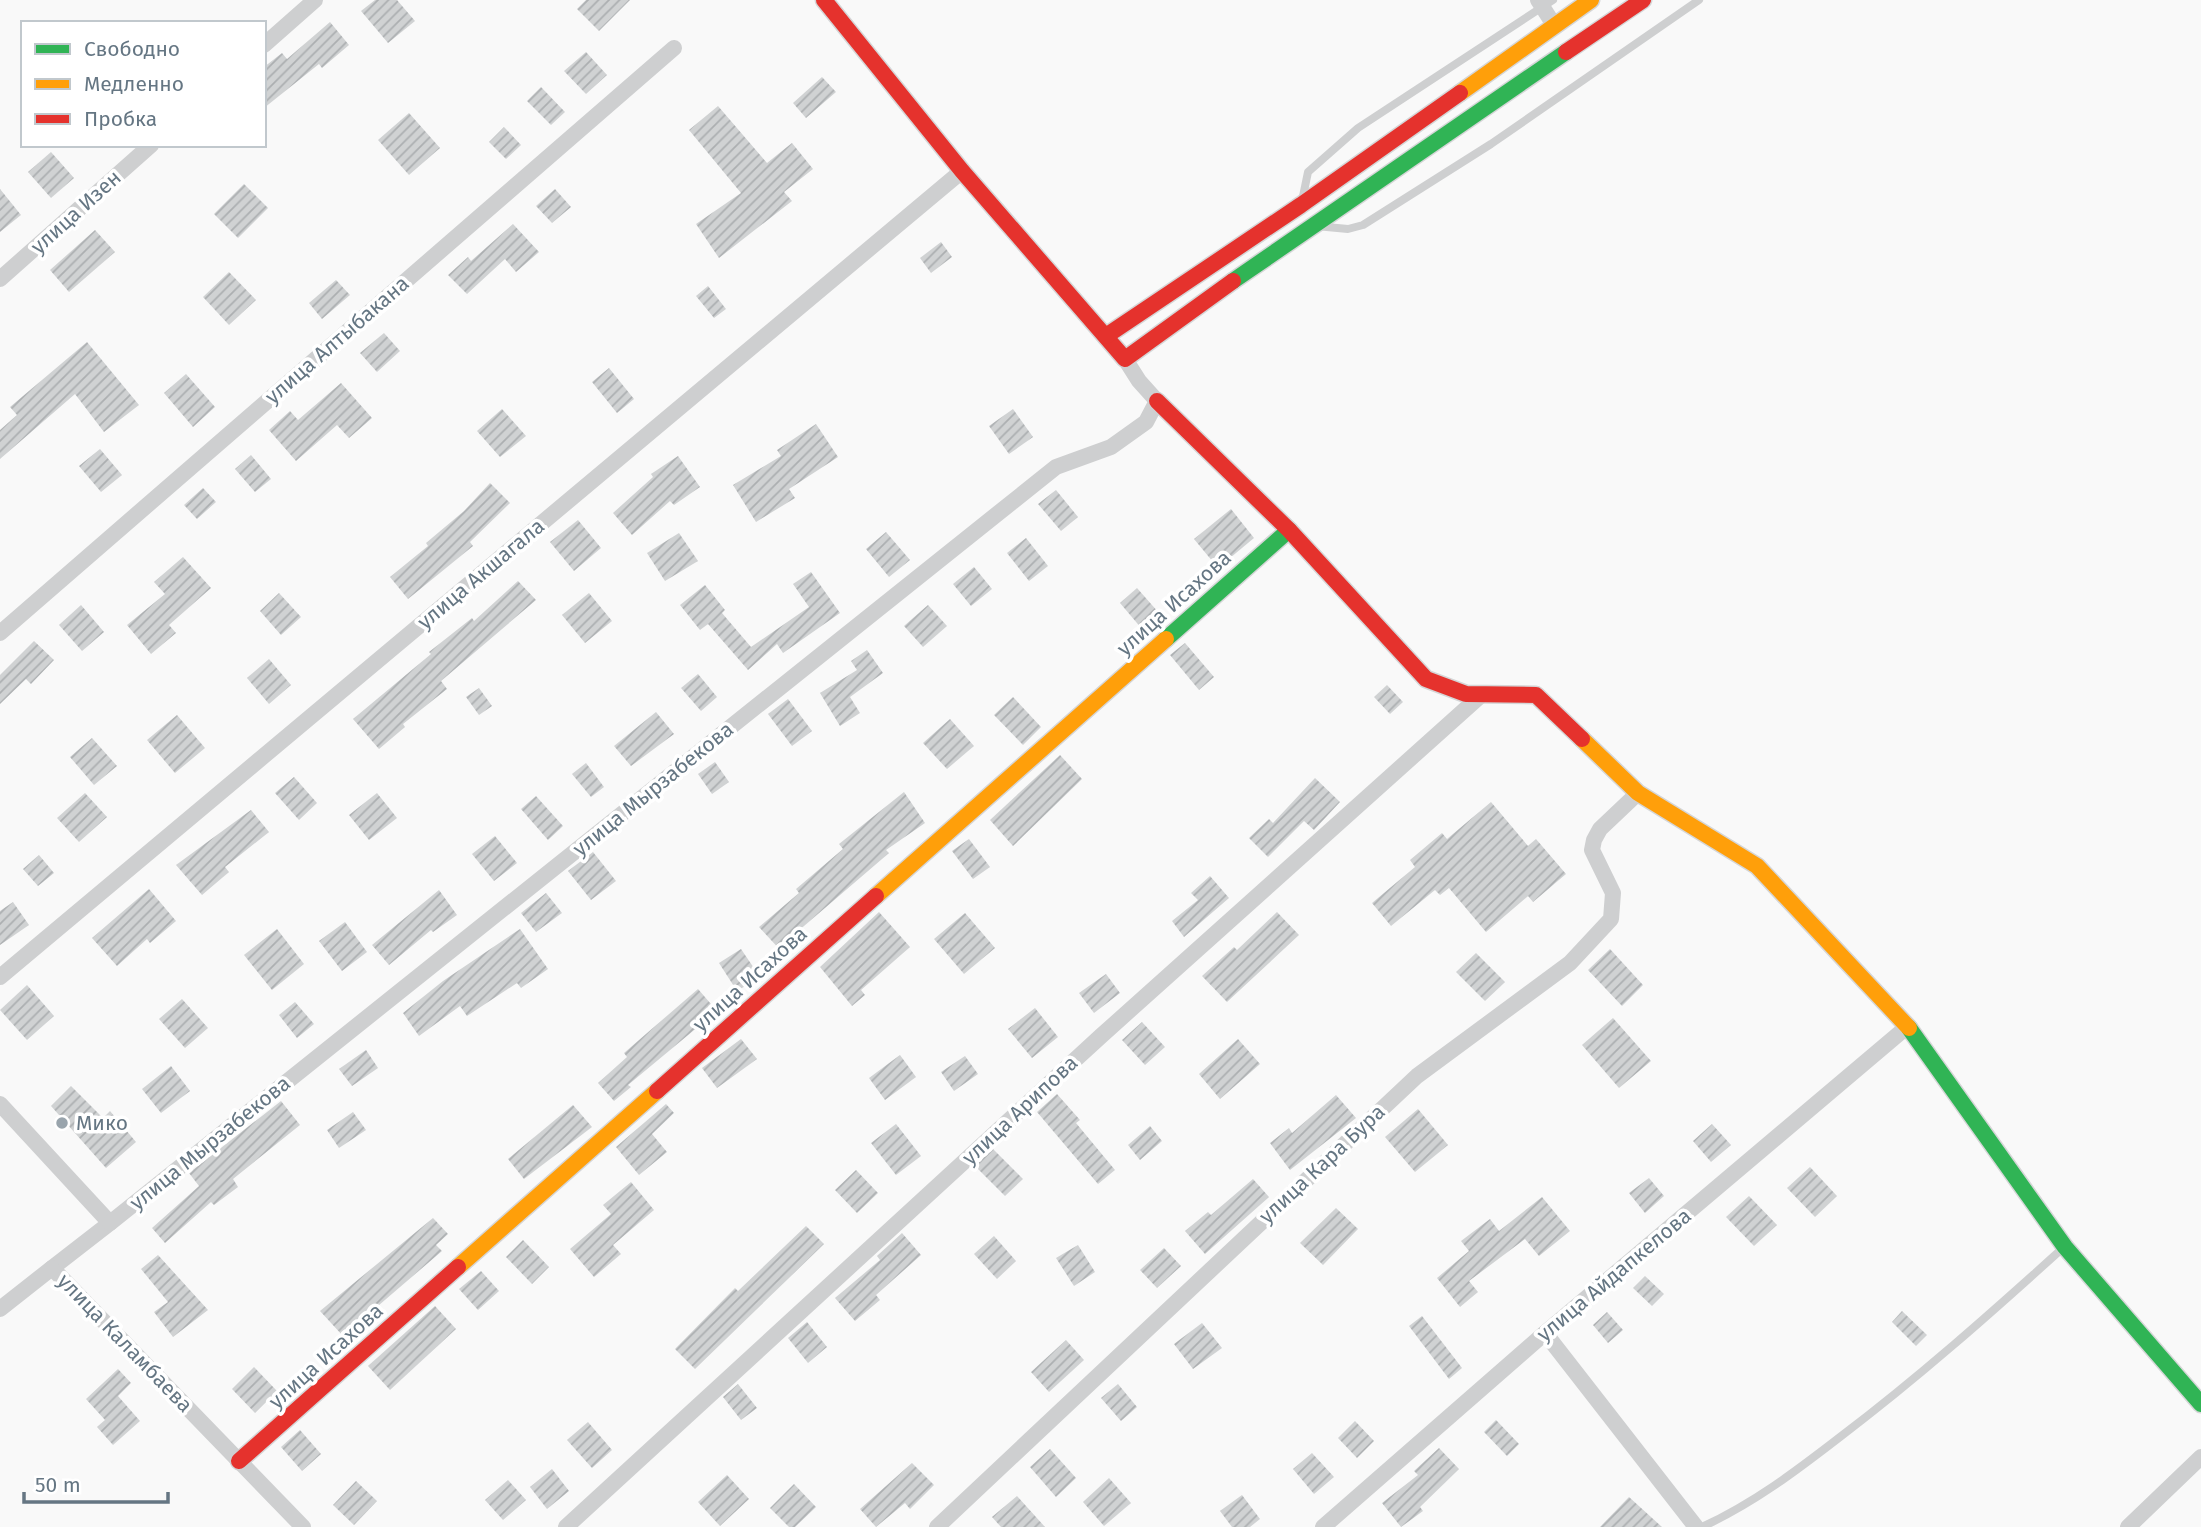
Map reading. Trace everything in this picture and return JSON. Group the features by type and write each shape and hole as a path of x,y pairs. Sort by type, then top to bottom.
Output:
{"street":[{"path":"266,43 315,0"},
{"path":"824,0 962,171 1084,314 1106,336 1139,381 1289,530 1426,679 1446,692 1479,697 1535,695 1638,793 1757,866 1908,1026 2065,1247 2201,1404"},
{"path":"1106,336 1301,205 1591,0"},
{"path":"1125,359 1310,226 1643,0"},
{"path":"1545,2 1553,25"},
{"name":"улица Алтыбакана","path":"0,633 674,48"},
{"name":"улица Изен","path":"0,279 149,147"},
{"name":"улица Акшагала","path":"0,977 962,171"},
{"name":"улица Мырзабекова","path":"110,1223 1056,467 1111,447 1146,422 1157,401"},
{"name":"улица Исахова","path":"239,1461 1289,530"},
{"name":"улица Арипова","path":"566,1527 1111,1026 1479,697"},
{"name":"улица Кара Бура","path":"937,1527 1417,1076 1570,963 1611,919 1614,893 1592,850 1594,839 1600,829 1638,793"},
{"name":"улица Айдапкелова","path":"1323,1527 1545,1333 1908,1026"},
{"path":"0,1104 110,1223"},
{"name":"улица Каламбаева","path":"110,1223 52,1268 303,1527"},
{"path":"0,1308 52,1268"},
{"path":"1545,1333 1696,1527"},
{"path":"2128,1527 2201,1457"}],"lane":[{"path":"1310,226 1348,229 1363,225 1491,144 1699,0"},
{"path":"1301,205 1308,172 1358,128 1545,2"},
{"path":"1702,1527 1769,1491 1885,1403 1949,1352 2065,1247"}],"building":[{"path":"375,0 397,0 415,21 388,43 361,11"},
{"path":"586,0 630,0 599,31 577,9"},
{"path":"330,22 349,45 322,68 319,64 266,106 266,65 282,53 287,59"},
{"path":"586,52 607,75 586,94 564,71"},
{"path":"822,77 836,92 806,118 793,103"},
{"path":"541,87 565,112 551,125 527,101"},
{"path":"718,106 767,163 792,143 813,169 784,192 792,201 719,258 696,224 741,193 689,130"},
{"path":"409,113 440,148 409,175 378,140"},
{"path":"504,127 521,145 506,159 489,142"},
{"path":"51,152 74,178 51,198 28,172"},
{"path":"244,184 268,208 238,238 214,214"},
{"path":"0,189 21,215 0,232"},
{"path":"555,189 571,207 552,223 536,206"},
{"path":"513,224 539,252 516,272 505,259 467,294 448,275 468,257 471,261"},
{"path":"95,230 115,252 69,292 50,270"},
{"path":"941,242 952,257 931,273 920,258"},
{"path":"229,272 256,300 229,325 203,297"},
{"path":"336,280 350,295 322,319 309,303"},
{"path":"708,286 726,309 714,318 696,296"},
{"path":"384,333 400,351 377,372 360,353"},
{"path":"87,342 139,405 104,432 75,394 0,459 0,430 17,415 10,407"},
{"path":"609,368 634,399 617,413 592,382"},
{"path":"186,374 215,407 193,427 164,393"},
{"path":"341,383 372,418 349,438 337,425 296,461 269,430 290,411 298,420"},
{"path":"502,409 526,436 500,457 477,431"},
{"path":"1013,409 1033,437 1009,454 989,426"},
{"path":"816,424 838,457 789,489 795,498 756,522 733,485 781,456 777,450"},
{"path":"100,449 122,475 101,492 79,466"},
{"path":"251,455 271,479 255,492 235,469"},
{"path":"678,456 700,487 674,505 670,501 632,535 613,513 653,477 651,474"},
{"path":"490,483 510,503 470,542 473,546 408,599 390,577 428,546 426,543 464,511"},
{"path":"203,488 216,502 197,519 184,505"},
{"path":"1056,490 1078,517 1061,531 1038,504"},
{"path":"1231,509 1254,538 1218,568 1194,539"},
{"path":"578,520 601,548 574,571 550,542"},
{"path":"886,532 910,560 889,577 866,549"},
{"path":"679,533 698,561 665,581 647,553"},
{"path":"1026,538 1048,566 1029,581 1007,553"},
{"path":"183,557 211,588 169,625 176,633 151,654 127,625 165,594 154,582"},
{"path":"974,567 992,589 971,606 953,584"},
{"path":"811,572 840,613 783,653 777,644 748,670 708,624 700,630 680,605 705,585 725,610 722,613 751,647 809,607 793,584"},
{"path":"518,581 536,600 441,681 447,689 403,724 405,727 379,749 353,719 431,654 429,652 472,618 474,621"},
{"path":"1137,588 1159,613 1142,629 1120,603"},
{"path":"279,593 301,617 281,635 260,611"},
{"path":"589,593 612,621 585,643 562,615"},
{"path":"81,605 104,632 82,651 59,625"},
{"path":"928,605 947,626 923,647 904,626"},
{"path":"34,641 54,660 31,684 26,679 0,704 0,675"},
{"path":"1185,643 1214,677 1199,690 1170,655"},
{"path":"867,650 883,673 850,697 860,713 840,726 820,693 857,670 851,661"},
{"path":"269,659 291,685 269,704 247,678"},
{"path":"698,674 717,697 701,711 681,688"},
{"path":"1387,685 1403,702 1390,714 1374,697"},
{"path":"479,688 492,706 479,715 466,697"},
{"path":"1013,697 1041,727 1023,745 994,715"},
{"path":"788,699 812,731 792,746 768,714"},
{"path":"656,712 674,734 631,766 614,746"},
{"path":"177,715 205,748 175,773 147,740"},
{"path":"950,719 974,746 947,769 923,743"},
{"path":"92,738 117,766 94,785 70,757"},
{"path":"1060,755 1082,779 1013,846 990,820"},
{"path":"715,762 729,782 712,794 698,774"},
{"path":"586,763 604,787 591,797 572,774"},
{"path":"294,777 317,803 299,820 275,793"},
{"path":"1315,778 1340,802 1314,830 1304,821 1268,857 1249,838 1269,819 1273,823"},
{"path":"904,792 925,823 886,850 889,853 797,932 801,937 783,953 759,927 799,893 796,889 843,849 839,844"},
{"path":"85,793 107,817 79,842 57,818"},
{"path":"377,793 397,818 369,840 349,815"},
{"path":"536,796 563,826 548,840 521,809"},
{"path":"1491,802 1528,846 1536,839 1566,874 1533,902 1528,896 1486,932 1449,888 1440,895 1435,890 1391,926 1372,903 1415,867 1410,860 1442,833 1447,839"},
{"path":"251,810 269,832 225,867 229,872 202,895 176,865"},
{"path":"495,836 517,863 494,881 472,854"},
{"path":"969,839 990,867 973,879 952,851"},
{"path":"593,852 616,881 591,900 568,871"},
{"path":"39,855 54,873 38,886 23,869"},
{"path":"1210,876 1229,898 1184,937 1172,921 1198,900 1191,893"},
{"path":"149,889 176,921 150,943 147,939 117,966 92,938"},
{"path":"439,890 457,915 433,932 431,930 389,965 372,945"},
{"path":"546,893 562,913 536,932 521,913"},
{"path":"13,902 29,925 0,945 0,911"},
{"path":"879,912 910,947 861,990 865,995 852,1006 820,967"},
{"path":"1277,912 1299,935 1227,1002 1202,976 1234,947 1237,950"},
{"path":"965,913 995,948 964,974 934,939"},
{"path":"345,922 367,952 342,971 319,941"},
{"path":"277,929 304,964 272,990 244,955"},
{"path":"520,929 548,969 521,988 517,983 467,1016 460,1006 419,1036 403,1013 443,981"},
{"path":"741,949 760,977 737,991 719,963"},
{"path":"1610,949 1643,985 1622,1006 1588,970"},
{"path":"1476,953 1505,982 1485,1001 1456,972"},
{"path":"1106,974 1120,993 1094,1013 1079,993"},
{"path":"27,985 54,1016 27,1040 0,1010"},
{"path":"698,989 717,1011 628,1085 631,1087 614,1101 598,1083 627,1057 624,1053"},
{"path":"182,999 208,1028 185,1048 159,1019"},
{"path":"295,1002 314,1024 297,1038 279,1015"},
{"path":"1035,1008 1058,1037 1032,1058 1008,1029"},
{"path":"1613,1018 1651,1061 1619,1088 1582,1045"},
{"path":"1142,1022 1165,1047 1145,1065 1122,1040"},
{"path":"741,1039 757,1059 717,1088 702,1068"},
{"path":"1238,1039 1260,1064 1220,1099 1199,1074"},
{"path":"366,1050 378,1068 352,1086 339,1069"},
{"path":"900,1055 916,1077 885,1100 869,1078"},
{"path":"965,1056 978,1074 954,1091 941,1072"},
{"path":"171,1066 190,1091 161,1113 142,1089"},
{"path":"71,1086 103,1118 110,1111 136,1142 106,1168 51,1106"},
{"path":"1057,1094 1080,1120 1076,1123 1115,1170 1098,1184 1037,1112"},
{"path":"1336,1095 1356,1118 1290,1170 1270,1143 1289,1128 1292,1133"},
{"path":"281,1101 300,1125 233,1179 238,1187 214,1205 211,1202 165,1243 152,1228 199,1186 189,1173"},
{"path":"666,1104 674,1113 652,1134 667,1152 639,1175 616,1147"},
{"path":"573,1105 592,1127 524,1179 508,1159"},
{"path":"1418,1109 1448,1145 1415,1172 1385,1137"},
{"path":"353,1112 366,1130 339,1148 327,1130"},
{"path":"896,1124 921,1156 896,1175 871,1143"},
{"path":"1712,1124 1731,1145 1711,1162 1693,1141"},
{"path":"1150,1126 1162,1141 1140,1160 1128,1145"},
{"path":"993,1149 1023,1179 1005,1196 975,1166"},
{"path":"1810,1167 1837,1196 1815,1217 1787,1188"},
{"path":"856,1170 878,1193 857,1213 835,1190"},
{"path":"1649,1178 1664,1196 1645,1213 1629,1193"},
{"path":"1253,1179 1269,1197 1205,1254 1185,1231 1208,1212 1211,1215"},
{"path":"631,1182 654,1210 613,1245 621,1254 594,1277 570,1249 611,1214 603,1205"},
{"path":"1749,1196 1777,1225 1754,1246 1726,1217"},
{"path":"1542,1197 1570,1231 1539,1256 1525,1239 1469,1281 1478,1292 1460,1307 1437,1278 1469,1251 1461,1241 1490,1219 1499,1231"},
{"path":"1336,1208 1358,1229 1323,1265 1300,1243"},
{"path":"433,1218 448,1234 436,1245 442,1251 343,1336 320,1311"},
{"path":"806,1226 824,1244 695,1369 675,1349 735,1288 738,1291"},
{"path":"902,1233 921,1255 876,1295 880,1300 855,1321 835,1298 880,1260 877,1256"},
{"path":"994,1236 1016,1261 997,1279 974,1254"},
{"path":"523,1240 549,1267 532,1284 506,1257"},
{"path":"1078,1245 1095,1272 1074,1286 1056,1258"},
{"path":"1164,1248 1181,1266 1157,1288 1140,1270"},
{"path":"158,1255 208,1310 173,1337 154,1312 168,1302 141,1269"},
{"path":"481,1271 499,1291 478,1310 459,1289"},
{"path":"1645,1276 1664,1294 1652,1306 1633,1288"},
{"path":"435,1306 456,1329 390,1390 368,1366"},
{"path":"1902,1311 1927,1335 1916,1346 1892,1322"},
{"path":"1607,1312 1623,1330 1608,1343 1593,1325"},
{"path":"1422,1316 1462,1368 1449,1379 1409,1326"},
{"path":"807,1322 827,1347 808,1363 788,1338"},
{"path":"1202,1323 1222,1348 1193,1369 1174,1344"},
{"path":"1066,1340 1084,1360 1049,1392 1031,1372"},
{"path":"254,1367 277,1391 255,1413 232,1389"},
{"path":"118,1369 131,1383 118,1396 140,1421 113,1445 97,1427 105,1420 86,1399"},
{"path":"738,1384 757,1408 741,1420 723,1397"},
{"path":"1118,1384 1137,1407 1121,1421 1101,1398"},
{"path":"1496,1420 1519,1444 1507,1456 1484,1432"},
{"path":"1355,1421 1374,1441 1357,1458 1338,1438"},
{"path":"588,1422 612,1450 592,1468 567,1440"},
{"path":"300,1430 321,1454 302,1471 281,1447"},
{"path":"1439,1448 1459,1469 1420,1507 1423,1511 1401,1527 1382,1503 1418,1475 1414,1471"},
{"path":"1050,1449 1076,1478 1056,1497 1030,1467"},
{"path":"1312,1453 1334,1477 1314,1494 1293,1469"},
{"path":"912,1463 934,1485 910,1509 905,1503 876,1527 860,1509"},
{"path":"552,1469 569,1491 547,1509 530,1487"},
{"path":"727,1475 749,1499 720,1526 698,1502"},
{"path":"1109,1478 1131,1503 1104,1526 1083,1502"},
{"path":"508,1480 526,1500 503,1520 485,1500"},
{"path":"356,1481 377,1501 354,1525 333,1505"},
{"path":"794,1484 816,1507 795,1527 789,1527 770,1508"},
{"path":"1242,1495 1260,1519 1250,1527 1232,1527 1220,1511"},
{"path":"1017,1496 1045,1527 1001,1527 992,1517"},
{"path":"1629,1497 1662,1527 1600,1527"}],"traffic: fast":[{"path":"1233,281 1566,52"},
{"path":"1166,639 1289,530"},
{"path":"1909,1028 2065,1247 2201,1404"}],"traffic: slow":[{"path":"1460,93 1591,0"},
{"path":"876,896 1166,639"},
{"path":"1582,739 1638,793 1757,866 1909,1028"},
{"path":"458,1267 657,1091"}],"traffic: jam":[{"path":"824,0 962,171 1125,359 1233,281"},
{"path":"1566,52 1643,0"},
{"path":"1106,336 1301,205 1460,93"},
{"path":"1157,401 1289,530 1426,679 1466,694 1536,695 1582,739"},
{"path":"657,1091 876,896"},
{"path":"239,1461 458,1267"}],"place":[{"name":"Мико","path":"62,1123"}]}
